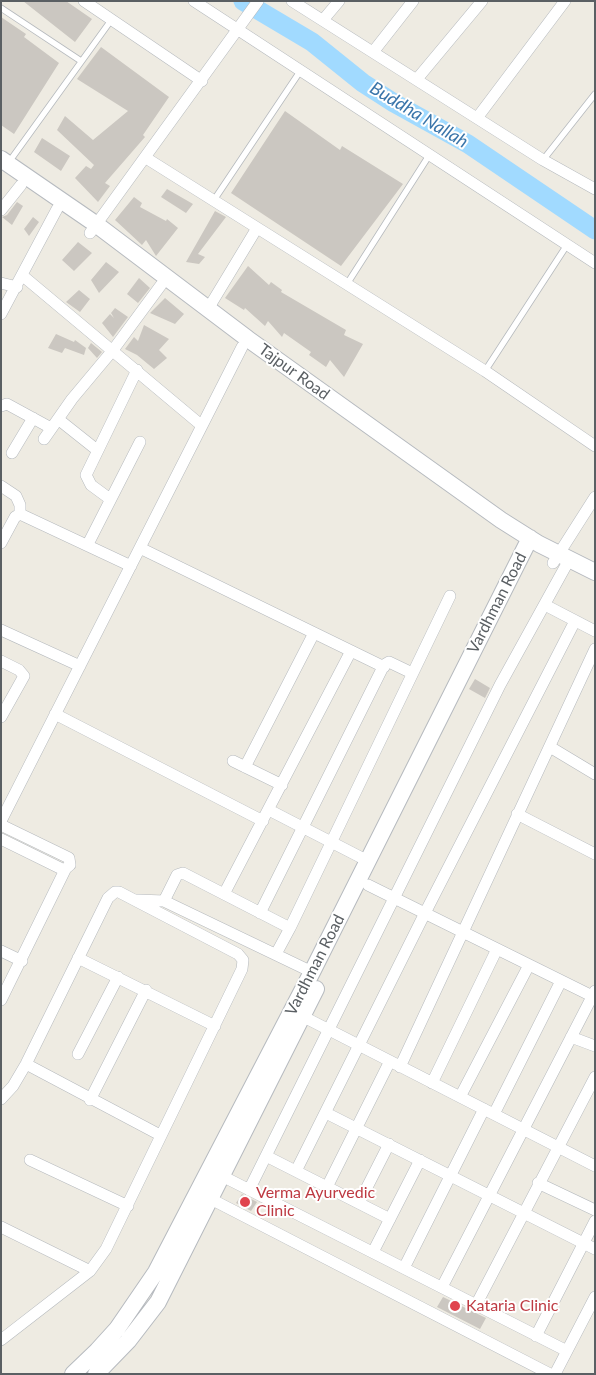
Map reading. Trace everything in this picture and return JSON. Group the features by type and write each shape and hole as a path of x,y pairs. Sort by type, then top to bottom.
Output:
{"street":[{"path":"84,1 202,81"},
{"path":"194,1 241,27 301,70 595,263"},
{"path":"94,229 258,1"},
{"path":"292,1 543,160 594,188"},
{"path":"324,20 339,1"},
{"path":"372,52 413,1"},
{"path":"417,79 482,1"},
{"path":"477,118 565,1"},
{"path":"146,158 485,371 595,446"},
{"name":"Tajpur Road","path":"4,165 21,185 57,209 94,229 161,285 242,347 496,528 561,562 595,583"},
{"name":"Tajpur Road","path":"4,165 208,309 532,546"},
{"path":"1,210 21,185"},
{"path":"1,314 23,276 57,209"},
{"path":"208,309 257,228"},
{"path":"23,276 201,425"},
{"path":"1,283 17,287"},
{"path":"44,439 161,285"},
{"path":"1,820 242,347"},
{"path":"110,499 91,485 86,478 97,450 137,370"},
{"path":"1,406 7,404 33,418 55,423 97,450"},
{"path":"12,453 33,418"},
{"path":"88,544 140,442"},
{"path":"1,486 16,496 20,505 20,514"},
{"path":"249,1190 500,685 545,605 561,562 595,497"},
{"path":"20,514 88,544 131,566"},
{"path":"1,543 5,527 20,514"},
{"name":"Vardhman Road","path":"72,1374 117,1329 156,1272 204,1195 222,1176 297,1013 312,972 532,546"},
{"name":"Vardhman Road","path":"96,1374 128,1341 158,1302 204,1195 297,1013 368,885 532,546"},
{"path":"140,548 384,667"},
{"name":"Tajpur Road","path":"561,562 595,572"},
{"path":"276,954 332,843 450,596"},
{"path":"545,605 595,631"},
{"path":"296,1171 425,913 575,621"},
{"path":"1,630 80,666"},
{"path":"245,767 314,633"},
{"path":"400,1067 465,932 518,814 591,667 595,649"},
{"path":"224,894 351,651"},
{"path":"1,661 19,670 24,676 1,717"},
{"path":"260,913 384,667 389,662 412,673"},
{"path":"55,714 263,821"},
{"path":"550,747 595,774"},
{"path":"233,761 282,785"},
{"path":"269,810 368,861"},
{"path":"518,814 595,854"},
{"path":"1,825 69,858 70,865 65,870 22,962 3,993"},
{"path":"1,839 65,870"},
{"path":"164,900 177,875 181,873 290,928"},
{"path":"368,885 465,932 592,999 442,1287"},
{"path":"1,1099 13,1086 26,1064 111,894 119,892 238,954 243,960 242,969 215,1026 160,1135 106,1249 90,1271 1,1340"},
{"path":"135,900 164,900 312,972"},
{"path":"432,1083 497,949"},
{"path":"1,951 22,962"},
{"path":"78,958 146,990 215,1026"},
{"path":"460,1097 529,965"},
{"path":"78,1054 118,977"},
{"path":"404,1268 451,1176 489,1112 561,981"},
{"path":"90,1100 146,990"},
{"path":"297,1013 595,1166"},
{"path":"571,1037 595,1046"},
{"path":"327,1187 358,1129 390,1061"},
{"path":"26,1064 90,1100 160,1135"},
{"path":"476,1305 538,1183 594,1079"},
{"path":"326,1113 595,1249"},
{"path":"359,1203 389,1144"},
{"path":"266,1156 390,1219"},
{"path":"30,1160 128,1206"},
{"path":"373,1252 420,1160"},
{"path":"222,1176 567,1351"},
{"path":"538,1183 595,1210"},
{"path":"204,1195 550,1374"},
{"path":"536,1336 595,1221"},
{"path":"1,1227 90,1271"},
{"path":"555,1374 595,1297"}],"lane":[{"path":"1,8 81,61"},
{"path":"4,165 112,19"},
{"path":"214,200 301,70"},
{"path":"543,160 595,94"},
{"path":"347,284 430,154"},
{"path":"485,371 567,245"}],"building":[{"path":"23,1 66,1 92,19 75,42"},
{"path":"1,17 26,34 24,37 59,63 14,134 1,125"},
{"path":"101,47 169,97 143,135 145,137 105,183 110,186 98,202 75,178 86,166 91,169 94,165 57,130 65,116 93,140 128,111 77,79"},
{"path":"285,111 340,150 342,146 403,184 341,266 231,193"},
{"path":"42,138 70,156 61,171 34,152"},
{"path":"167,189 193,204 186,213 161,197"},
{"path":"134,197 142,203 140,207 166,221 167,219 178,228 156,256 146,240 142,245 115,220"},
{"path":"17,202 23,206 12,225 2,217 7,215"},
{"path":"215,211 226,217 198,254 205,257 199,264 186,262"},
{"path":"33,217 39,222 29,236 24,229"},
{"path":"78,242 92,253 74,271 62,260"},
{"path":"106,262 119,272 99,293 91,280"},
{"path":"248,266 269,285 271,282 282,290 281,292 346,330 344,335 363,344 344,377 330,360 326,367 309,355 311,352 284,333 282,337 268,321 265,326 245,308 244,310 225,298"},
{"path":"139,278 150,288 138,303 127,294"},
{"path":"79,290 90,299 80,312 66,302"},
{"path":"165,298 184,314 175,324 150,313"},
{"path":"115,308 128,317 113,337 102,323 110,314 114,318 111,313"},
{"path":"144,325 169,339 159,350 167,358 154,369 137,355 125,349 134,337 138,341"},
{"path":"56,334 74,342 75,340 86,348 84,355 65,348 62,353 48,348"},
{"path":"91,343 102,352 97,358 88,348"},
{"path":"475,679 490,688 485,698 469,689"},
{"path":"242,1194 257,1202 251,1211 236,1203"},
{"path":"443,1297 486,1318 480,1329 437,1307"}],"waterway":[{"name":"Buddha Nallah","path":"243,1 312,42 363,83 394,103 468,144 595,230"}],"place":[{"name":"Verma Ayurvedic Clinic","path":"245,1202"},
{"name":"Kataria Clinic","path":"455,1306"}]}
